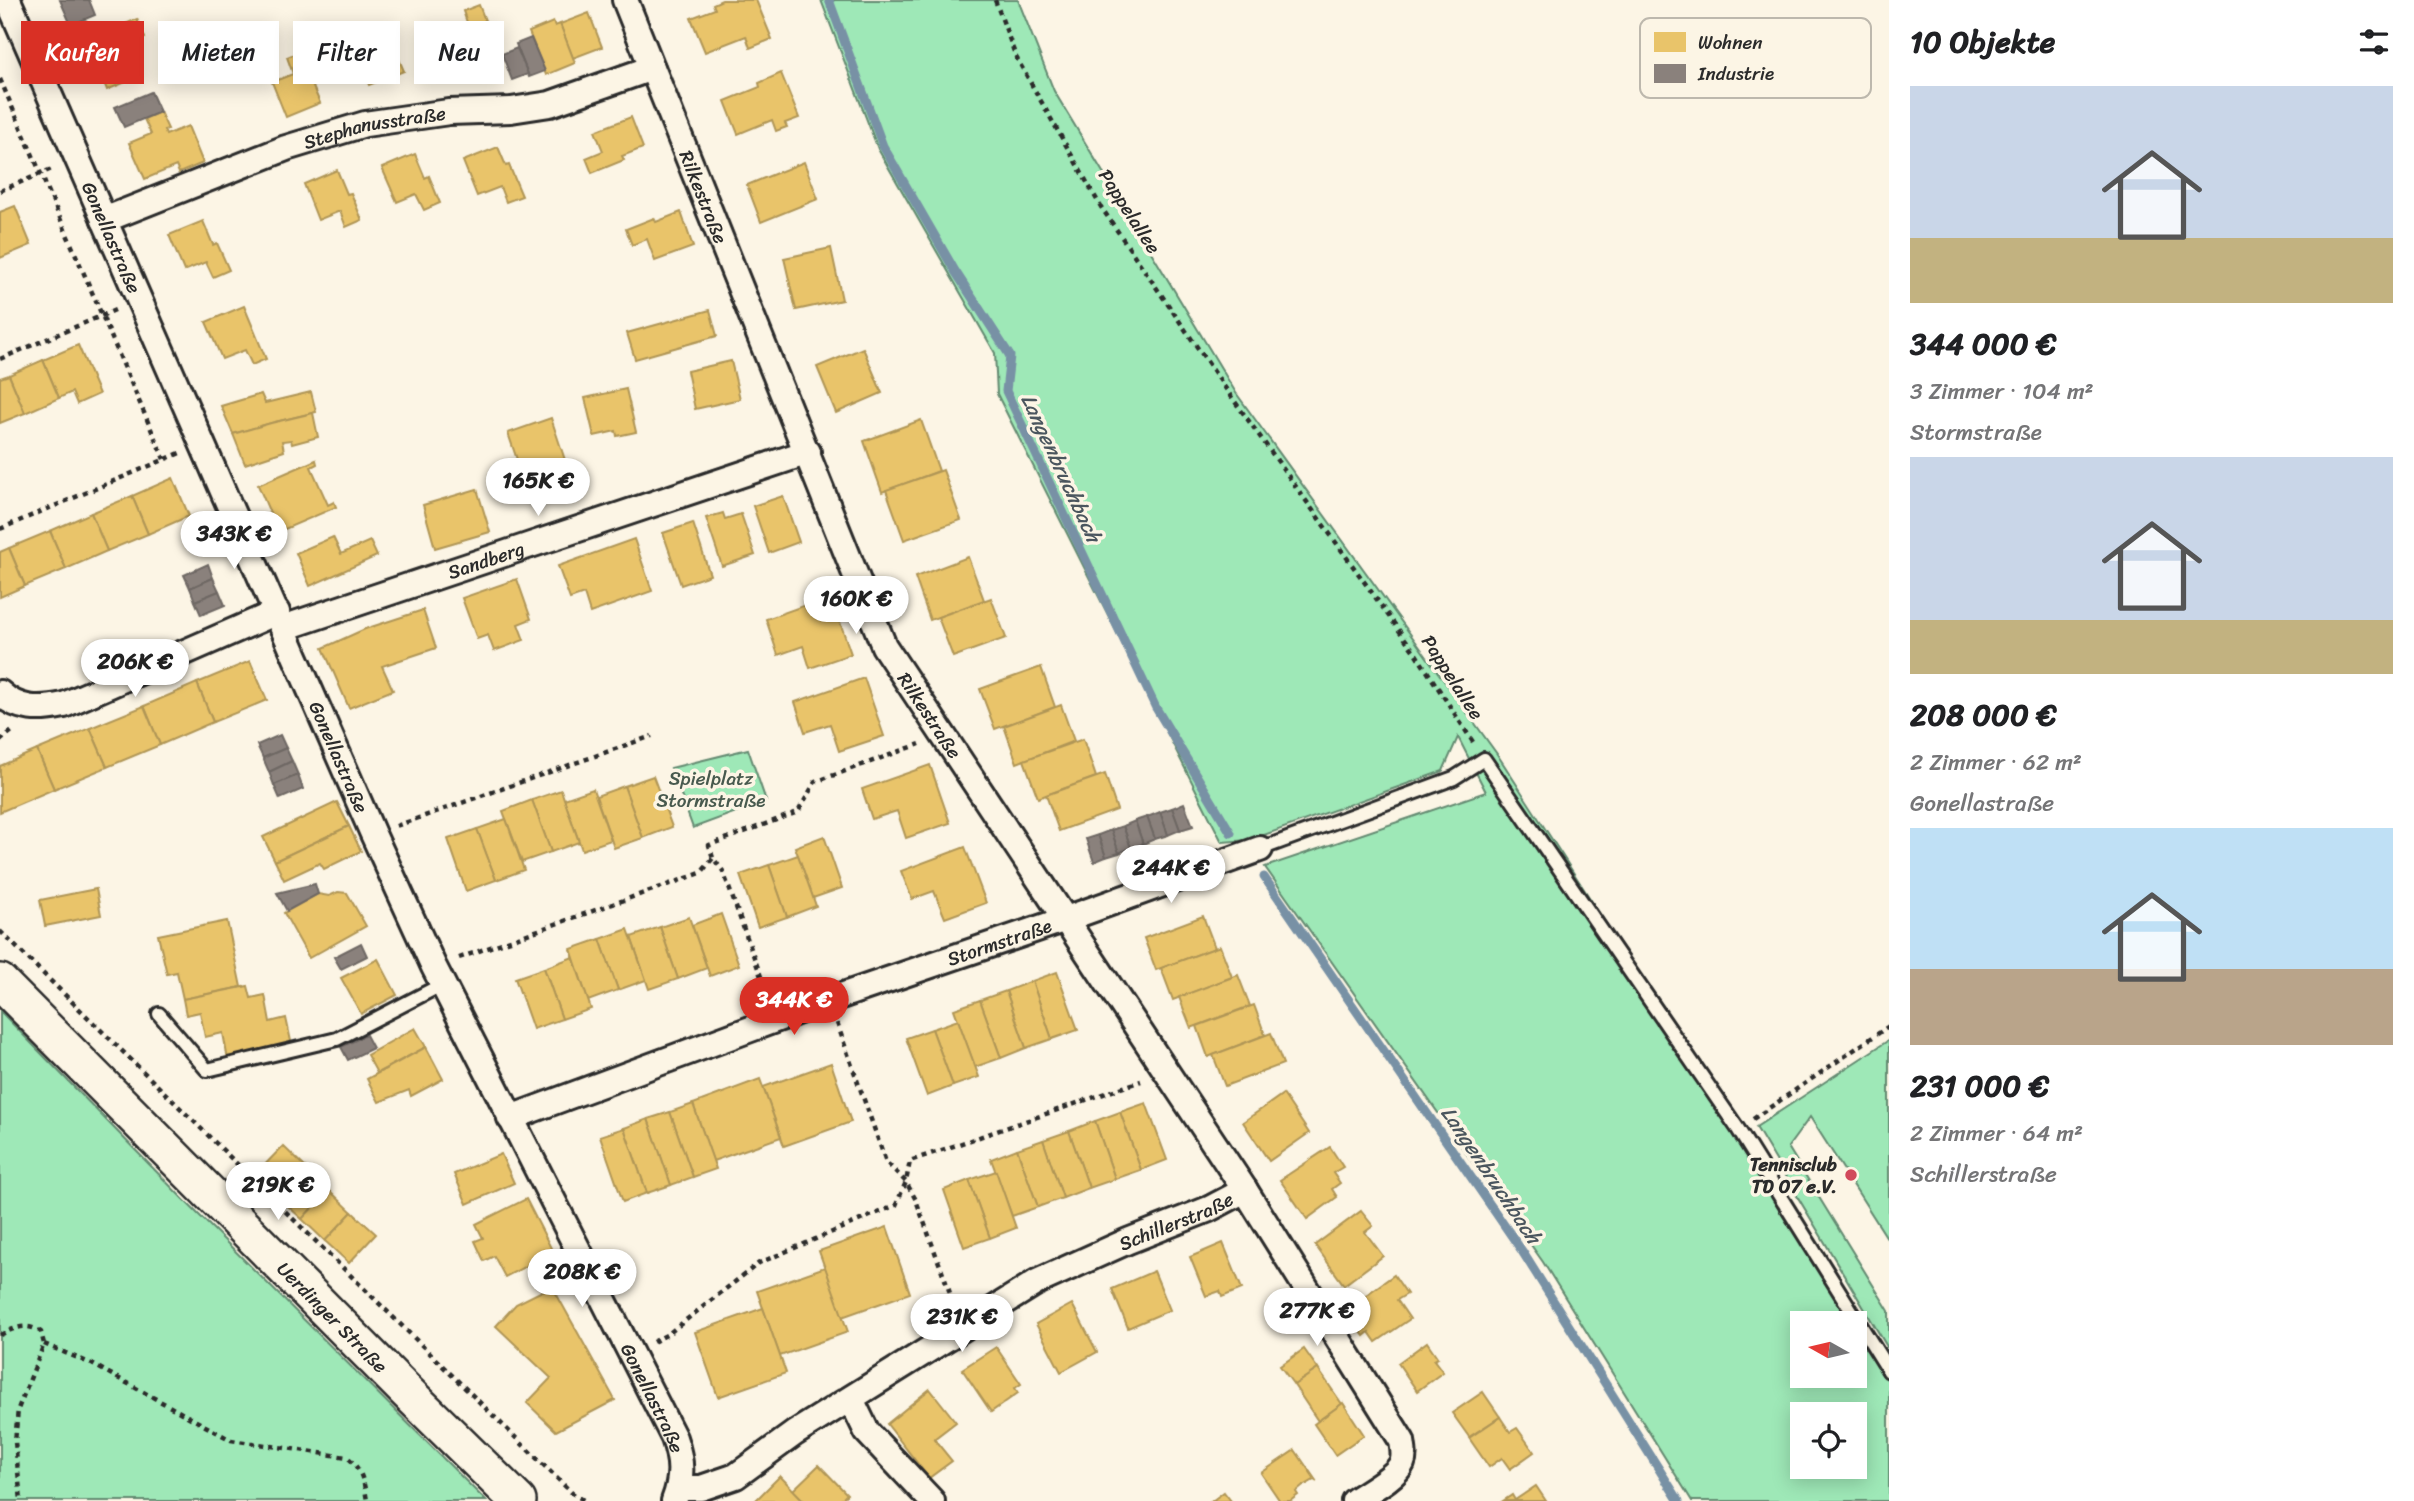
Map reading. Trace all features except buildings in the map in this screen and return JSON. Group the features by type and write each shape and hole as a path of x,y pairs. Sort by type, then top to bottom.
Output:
{"street":[{"name":"Gonellastraße","path":"8,0 373,834 438,975 680,1454 682,1470 677,1494"},
{"name":"Rilkestraße","path":"625,0 884,646 1245,1190"},
{"name":"Stephanusstraße","path":"104,220 286,148 365,124 449,112 511,110 550,104 652,68"},
{"name":"Sandberg","path":"0,692 19,704 37,710 64,705 280,620 808,452"},
{"name":"Stormstraße","path":"510,1118 829,1000 1260,849"},
{"name":"Uerdinger Straße","path":"0,982 407,1392 519,1501"},
{"name":"Schillerstraße","path":"677,1494 701,1489 736,1476 795,1433 1037,1282 1128,1241 1209,1209 1245,1190 1402,1441 1402,1463 1395,1473 1354,1501"},
{"path":"851,1399 867,1432 932,1501"}],"lane":[{"name":"Stormstraße","path":"1260,849 1454,778 1484,759"},
{"path":"1484,759 1738,1129 1889,1371"},
{"path":"159,1014 207,1070 337,1039 438,975"}],"path":[{"name":"Pappelallee","path":"995,0 1016,57 1101,207 1228,392 1416,654 1484,759"},
{"path":"0,79 164,459"},
{"path":"0,191 78,158"},
{"path":"0,359 140,299"},
{"path":"0,529 202,443"},
{"path":"373,834 652,736"},
{"path":"776,1020 723,871 713,858 709,845 798,812 815,782 944,736"},
{"path":"438,975 701,873 713,858"},
{"path":"0,931 572,1493 585,1501"},
{"path":"829,1000 886,1162 906,1182 916,1200 962,1327"},
{"path":"1738,1129 1889,1026"},
{"path":"630,1354 668,1334 759,1263 896,1205 906,1182 909,1161 1168,1072"},
{"path":"0,1335 19,1326 31,1325 41,1332 44,1344 18,1409 15,1443 21,1501"},
{"path":"44,1344 92,1364 230,1440 347,1457 358,1466 367,1501"}],"green space":[{"path":"821,0 1018,0 1054,91 1236,393 1497,754 1856,1311 1790,1311 1790,1388 1867,1388 1867,1329 1889,1363 1889,1501 1692,1501 1543,1262 1265,867 1486,792 1458,737 1443,771 1250,840 1222,842 997,394 995,353 878,149"},
{"name":"Spielplatz Stormstraße","path":"748,749 766,801 693,828 671,768"},
{"path":"0,1011 185,1201 486,1501 0,1501"},
{"path":"1889,1040 1889,1241 1810,1117 1788,1147 1889,1311 1889,1350 1867,1311 1756,1127"}],"waterway":[{"name":"Langenbruchbach","path":"829,0 883,146 955,271 1010,356 1006,391 1156,708 1231,833"},
{"name":"Langenbruchbach","path":"1264,877 1522,1251 1679,1501"}],"place":[{"name":"Tennisclub TD 07 e.V.","path":"1851,1175"}]}
